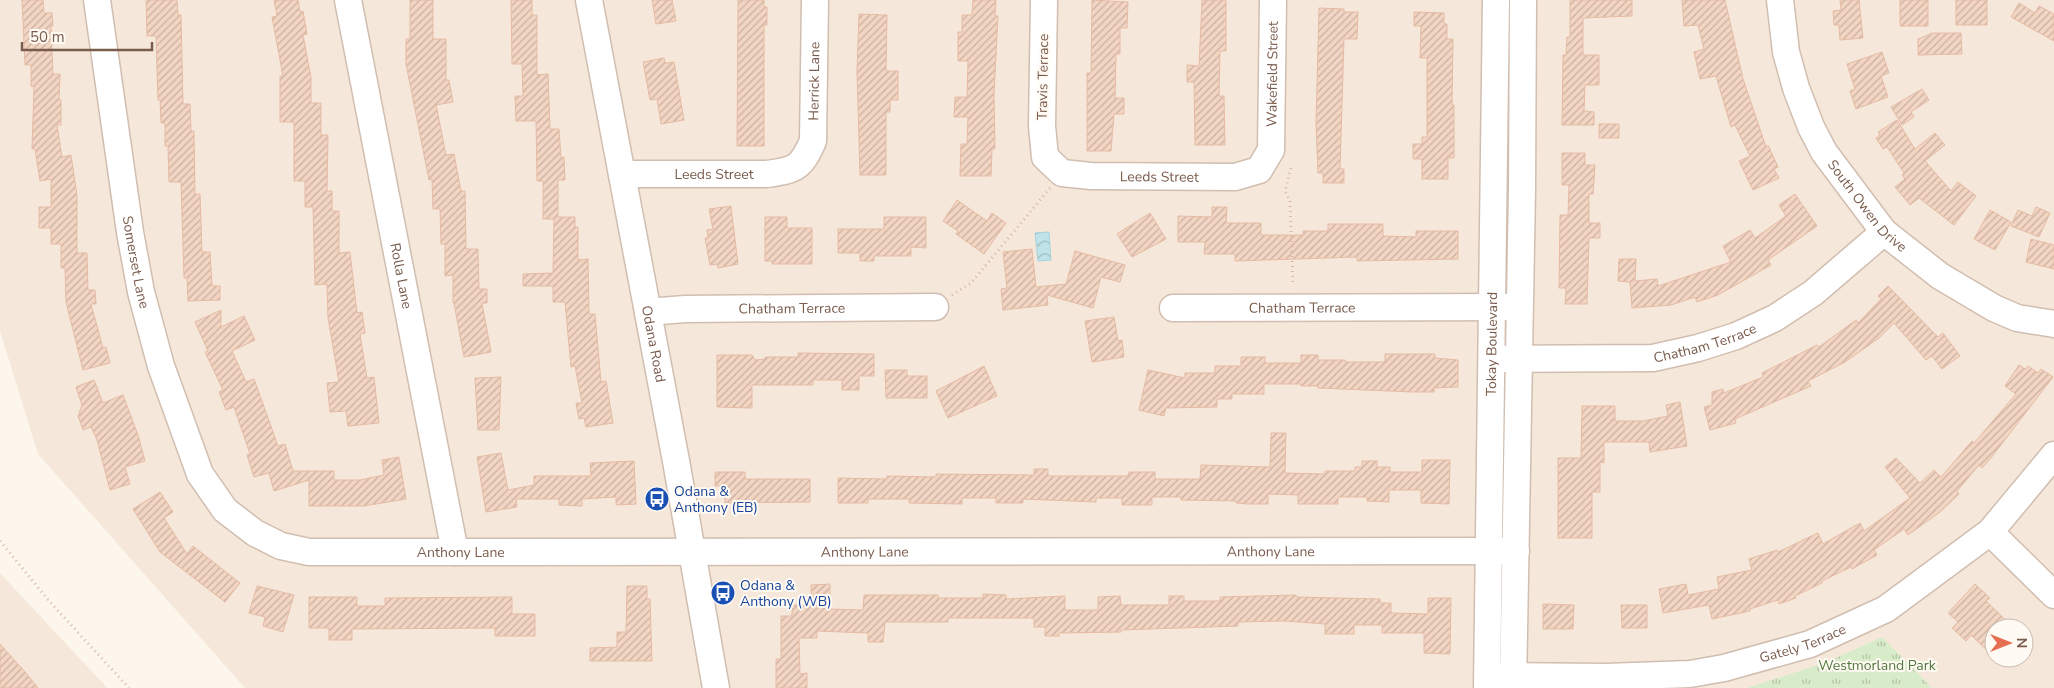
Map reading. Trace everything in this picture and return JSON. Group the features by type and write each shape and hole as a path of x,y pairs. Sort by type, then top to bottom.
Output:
{"street":[{"name":"Somerset Lane","path":"97,0 130,232 141,292 161,366 200,474 225,510"},
{"name":"Rolla Lane","path":"348,0 455,552"},
{"name":"Odana Road","path":"589,0 716,688"},
{"name":"Herrick Lane","path":"804,161 813,141 815,0"},
{"name":"Travis Terrace","path":"1044,0 1042,126 1045,153"},
{"name":"Wakefield Street","path":"1271,150 1273,0"},
{"name":"Tokay Boulevard","path":"1487,682 1496,0"},
{"name":"Tokay Boulevard","path":"1513,682 1523,0"},
{"name":"South Owen Drive","path":"1780,0 1786,52 1796,88 1811,127 1824,152 1884,232 1940,276 1994,308 2017,318 2054,324"},
{"name":"Leeds Street","path":"1045,153 1045,157 1062,173 1091,176 1235,177 1259,170 1271,150"},
{"name":"Leeds Street","path":"622,174 767,174 788,171 804,161"},
{"name":"Chatham Terrace","path":"1492,359 1653,358 1698,348 1736,336 1775,318 1813,293 1884,232"},
{"name":"Chatham Terrace","path":"648,312 695,309 934,306"},
{"name":"Chatham Terrace","path":"1173,308 1519,307"},
{"name":"Gately Terrace","path":"1487,682 1690,674 1724,668 1810,644 1886,609 1990,532 2054,455"},
{"name":"Anthony Lane","path":"225,510 255,533 281,546 309,552 1516,551"},
{"path":"1990,532 2054,595"}],"path":[{"path":"1291,168 1284,191 1290,201 1293,285"},
{"path":"934,306 971,283 1053,184"},
{"path":"0,541 50,602 129,688"}],"shaded area":[{"path":"0,0 2054,0 2054,688 245,688 38,454 0,331"},
{"path":"0,573 99,679 107,688 0,688"}],"green space":[{"name":"Westmorland Park","path":"1882,637 1932,688 1747,688 1827,662"}],"water":[{"path":"1049,232 1051,260 1038,261 1035,233"}],"building":[{"path":"22,0 43,0 44,13 52,13 53,74 60,74 59,100 61,100 61,125 57,125 62,157 71,155 77,196 77,253 87,253 88,290 95,290 96,304 91,304 103,348 106,347 110,363 83,370 66,302 65,268 61,268 61,244 51,244 51,228 39,228 39,207 51,207 51,179 40,181 35,149 32,149 34,87 31,86 31,65 25,65"},
{"path":"146,0 177,0 178,15 181,15 183,104 190,104 191,131 194,131 195,194 200,194 202,252 210,252 212,286 220,286 220,300 188,301 187,278 184,278 181,182 169,182 168,146 165,146 165,123 161,123 160,100 158,100 156,36 147,36"},
{"path":"274,0 298,0 300,12 303,11 307,34 303,35 311,78 311,103 321,103 321,135 328,135 327,191 332,191 332,211 339,211 339,253 350,252 357,313 362,312 365,333 360,334 367,378 374,377 379,423 348,426 346,411 330,412 327,383 339,382 328,318 327,284 315,285 313,207 305,207 305,181 294,181 294,122 280,122 280,76 283,76 272,17 277,16"},
{"path":"410,0 433,0 433,39 446,39 446,80 449,80 453,102 436,105 446,155 454,154 461,191 465,191 466,249 478,249 479,289 487,289 487,303 482,303 491,352 464,357 453,303 453,275 445,276 445,244 441,244 440,209 433,209 432,179 429,180 406,64 406,39 410,39"},
{"path":"511,0 532,0 532,15 537,15 537,75 548,74 550,129 559,129 561,158 564,157 565,180 558,180 558,217 575,217 575,227 578,227 578,260 588,259 589,314 595,314 601,382 606,381 613,423 586,427 584,418 579,419 576,403 582,403 575,366 571,367 565,302 553,302 553,286 523,286 523,274 553,273 554,219 543,219 543,181 537,181 536,121 516,121 515,96 523,96 522,64 512,64"},
{"path":"652,0 672,0 676,21 656,24"},
{"path":"738,0 764,0 764,7 767,7 767,25 764,25 764,146 737,146"},
{"path":"973,0 996,0 995,16 998,16 994,94 995,149 992,149 991,176 960,176 961,144 967,144 968,117 954,117 955,97 967,97 968,61 958,61 958,32 962,32 962,15 972,15"},
{"path":"1092,0 1128,2 1127,28 1120,28 1120,54 1116,54 1115,98 1124,98 1124,114 1114,114 1111,151 1087,151 1087,73 1091,73"},
{"path":"1202,0 1226,0 1226,51 1220,51 1219,96 1224,96 1225,145 1195,145 1194,82 1187,82 1187,65 1199,66"},
{"path":"1570,0 1632,0 1632,16 1583,18 1583,55 1599,55 1599,85 1585,85 1584,111 1594,112 1594,125 1562,125 1563,55 1566,55 1567,37 1570,37"},
{"path":"1682,0 1725,0 1743,79 1766,147 1768,145 1778,167 1774,169 1779,178 1753,190 1739,161 1750,156 1735,125 1731,127 1716,76 1700,79 1694,52 1704,49 1698,25 1684,26"},
{"path":"1840,0 1859,0 1863,38 1840,40 1839,25 1834,25 1833,11 1841,10"},
{"path":"1900,0 1928,0 1928,26 1900,26"},
{"path":"1956,0 1987,0 1987,25 1956,25"},
{"path":"2019,3 2035,13 2039,6 2054,14 2054,41 2011,17"},
{"path":"1319,8 1344,9 1344,12 1358,12 1357,39 1344,39 1340,169 1344,169 1344,183 1323,183 1323,173 1318,173 1316,123"},
{"path":"1414,12 1444,13 1444,24 1447,24 1447,39 1453,39 1452,105 1454,105 1454,158 1448,158 1448,179 1422,179 1422,159 1413,159 1413,144 1422,144 1422,137 1427,137 1427,58 1420,58 1421,26 1414,26"},
{"path":"859,14 887,15 886,71 898,71 898,100 890,100 890,112 886,112 886,175 860,175 857,71"},
{"path":"1933,33 1961,33 1962,54 1918,55 1918,39"},
{"path":"1882,52 1889,73 1881,76 1888,97 1856,109 1850,91 1855,89 1847,64"},
{"path":"664,58 665,63 674,62 684,120 661,124 657,99 650,100 643,62"},
{"path":"1922,89 1929,100 1911,112 1914,117 1902,125 1891,107"},
{"path":"1897,120 1915,149 1935,133 1945,145 1925,161 1951,191 1958,182 1976,196 1954,225 1919,198 1910,205 1895,187 1905,179 1902,175 1904,173 1887,147 1883,149 1876,138 1880,135 1878,132"},
{"path":"1599,124 1619,124 1619,138 1599,138"},
{"path":"1562,153 1585,153 1585,165 1595,165 1593,194 1589,194 1589,223 1600,223 1600,238 1589,238 1587,304 1565,304 1566,288 1559,288 1560,215 1568,215 1569,185 1562,185"},
{"path":"1795,194 1817,226 1768,260 1771,265 1718,295 1697,302 1695,297 1671,305 1632,308 1630,282 1618,281 1619,259 1636,259 1635,281 1657,279 1658,286 1731,262 1723,246 1750,230 1755,238 1786,216 1779,205"},
{"path":"957,200 987,221 992,213 1006,223 984,254 956,234 958,231 943,221"},
{"path":"731,206 738,264 718,268 717,264 710,265 705,238 708,238 707,230 713,229 709,209"},
{"path":"1212,207 1227,207 1226,223 1261,223 1261,235 1303,235 1303,231 1328,231 1328,224 1383,224 1383,236 1416,237 1416,231 1458,231 1458,259 1357,261 1357,257 1235,261 1235,254 1204,254 1205,242 1178,242 1178,216 1212,217"},
{"path":"2036,207 2050,213 2039,237 2011,226 2018,210 2032,216"},
{"path":"1990,210 2011,222 1995,250 1974,239"},
{"path":"1150,213 1166,239 1132,257 1117,234"},
{"path":"765,217 787,217 787,228 812,228 812,264 772,264 772,261 765,261"},
{"path":"884,217 926,217 926,248 911,247 911,256 874,256 874,261 860,261 860,253 838,253 838,229 884,229"},
{"path":"2031,239 2054,245 2054,269 2026,262"},
{"path":"1032,249 1036,287 1066,284 1075,251 1125,265 1120,282 1101,277 1093,308 1047,295 1048,305 1003,310 1001,289 1007,288 1003,252"},
{"path":"1888,286 1938,337 1943,333 1960,356 1942,369 1932,356 1926,360 1894,323 1879,338 1845,362 1808,381 1811,386 1735,419 1736,423 1710,430 1704,407 1712,405 1712,392 1723,389 1724,393 1763,377 1762,373 1817,345 1819,347 1856,320 1858,323 1881,299 1878,296"},
{"path":"221,310 221,327 244,316 255,340 232,351 246,382 254,379 278,446 285,444 293,471 334,471 334,480 360,480 384,475 382,460 399,457 406,499 364,506 309,506 309,480 274,491 269,473 254,477 247,455 250,454 234,407 226,410 219,392 223,390 205,352 208,351 195,322"},
{"path":"1114,317 1118,341 1122,340 1124,357 1092,362 1085,321"},
{"path":"798,353 874,354 874,376 859,376 859,390 842,390 842,380 813,380 813,385 752,385 752,408 717,407 717,355 752,355 755,360 765,359 765,357 798,357"},
{"path":"1385,354 1435,354 1435,358 1458,360 1458,387 1434,388 1434,392 1413,392 1318,388 1318,386 1301,386 1301,384 1264,384 1264,394 1232,394 1232,399 1217,399 1217,407 1166,408 1164,416 1139,410 1148,370 1185,378 1185,373 1215,373 1215,366 1241,366 1241,357 1265,357 1265,363 1301,363 1301,355 1318,355 1318,360 1385,362"},
{"path":"2019,365 2025,369 2028,366 2038,373 2041,369 2053,377 1991,458 1982,468 1979,465 1957,491 1959,494 1940,512 1908,535 1904,529 1874,550 1877,555 1852,569 1851,567 1822,581 1822,583 1795,596 1796,598 1779,604 1778,600 1750,609 1750,611 1712,619 1709,605 1663,613 1659,589 1686,584 1688,595 1719,589 1717,577 1752,570 1749,559 1777,550 1778,552 1818,533 1823,544 1860,523 1864,531 1910,498 1885,467 1896,458 1920,483 1934,470 1941,477 1972,441 1974,443 2016,394 2005,386"},
{"path":"984,366 997,396 948,418 936,391"},
{"path":"885,370 907,370 907,376 927,376 927,398 886,398"},
{"path":"501,377 499,430 478,430 475,378"},
{"path":"94,380 103,403 123,395 138,435 145,461 125,467 130,484 110,490 97,440 91,427 83,430 78,416 82,405 76,387"},
{"path":"1680,402 1687,446 1650,452 1649,442 1604,442 1604,463 1600,462 1600,492 1592,492 1592,538 1558,538 1558,458 1581,458 1582,406 1615,406 1615,421 1643,421 1668,416 1666,405"},
{"path":"1271,433 1286,433 1285,473 1325,474 1325,471 1355,471 1355,467 1362,467 1362,461 1377,461 1377,467 1390,467 1390,472 1422,472 1422,460 1450,460 1449,504 1421,503 1421,490 1389,490 1389,502 1367,501 1367,497 1338,497 1338,504 1298,504 1298,495 1268,494 1268,504 1236,503 1236,501 1181,500 1181,497 1152,497 1152,505 1122,505 1122,498 1096,498 1096,502 1023,499 1023,503 996,503 996,498 962,498 962,504 909,503 909,499 868,499 868,503 838,503 838,478 936,477 936,474 1034,475 1034,469 1048,469 1048,475 1050,476 1128,476 1129,472 1155,472 1155,479 1200,479 1201,465 1270,467"},
{"path":"501,453 508,490 534,485 534,476 591,476 590,463 634,461 636,504 616,505 616,497 582,499 582,506 559,505 559,499 516,499 517,507 486,512 477,457"},
{"path":"715,472 745,472 745,479 810,479 810,502 725,503 724,486 715,486"},
{"path":"160,492 173,512 164,518 187,554 193,546 240,583 225,602 160,552 133,509"},
{"path":"830,584 830,609 863,610 864,595 938,595 938,598 983,598 983,594 1006,595 1006,599 1065,596 1065,610 1098,610 1098,597 1120,596 1121,605 1169,605 1169,596 1184,596 1184,601 1220,601 1220,597 1296,595 1296,597 1380,599 1380,603 1391,603 1391,613 1428,614 1428,598 1451,598 1450,654 1424,653 1424,633 1382,633 1382,625 1354,625 1354,634 1325,634 1325,624 1284,621 1238,622 1238,626 1059,633 1059,636 1045,636 1045,627 1034,627 1034,618 948,618 948,622 885,622 883,642 868,642 868,633 817,631 817,638 799,638 800,674 807,673 807,688 776,688 776,659 781,659 781,616 792,616 792,605 812,605 811,585"},
{"path":"1975,584 1990,598 1986,601 2004,618 1984,618 1984,647 1971,635 1966,641 1952,628 1958,622 1948,613"},
{"path":"257,586 294,595 283,632 263,626 265,617 249,613"},
{"path":"627,586 647,586 647,599 650,599 652,661 590,661 590,648 617,647 617,632 626,632"},
{"path":"309,597 357,597 357,606 385,606 385,598 512,597 512,614 535,614 535,636 495,636 495,628 352,629 352,640 329,640 329,628 309,628"},
{"path":"1543,604 1574,605 1573,629 1543,629"},
{"path":"1621,605 1647,605 1647,628 1622,628"},
{"path":"0,644 26,673 38,688 0,688"}],"place":[{"name":"Odana & Anthony (EB)","path":"657,499"},
{"name":"Odana & Anthony (WB)","path":"723,593"}]}
